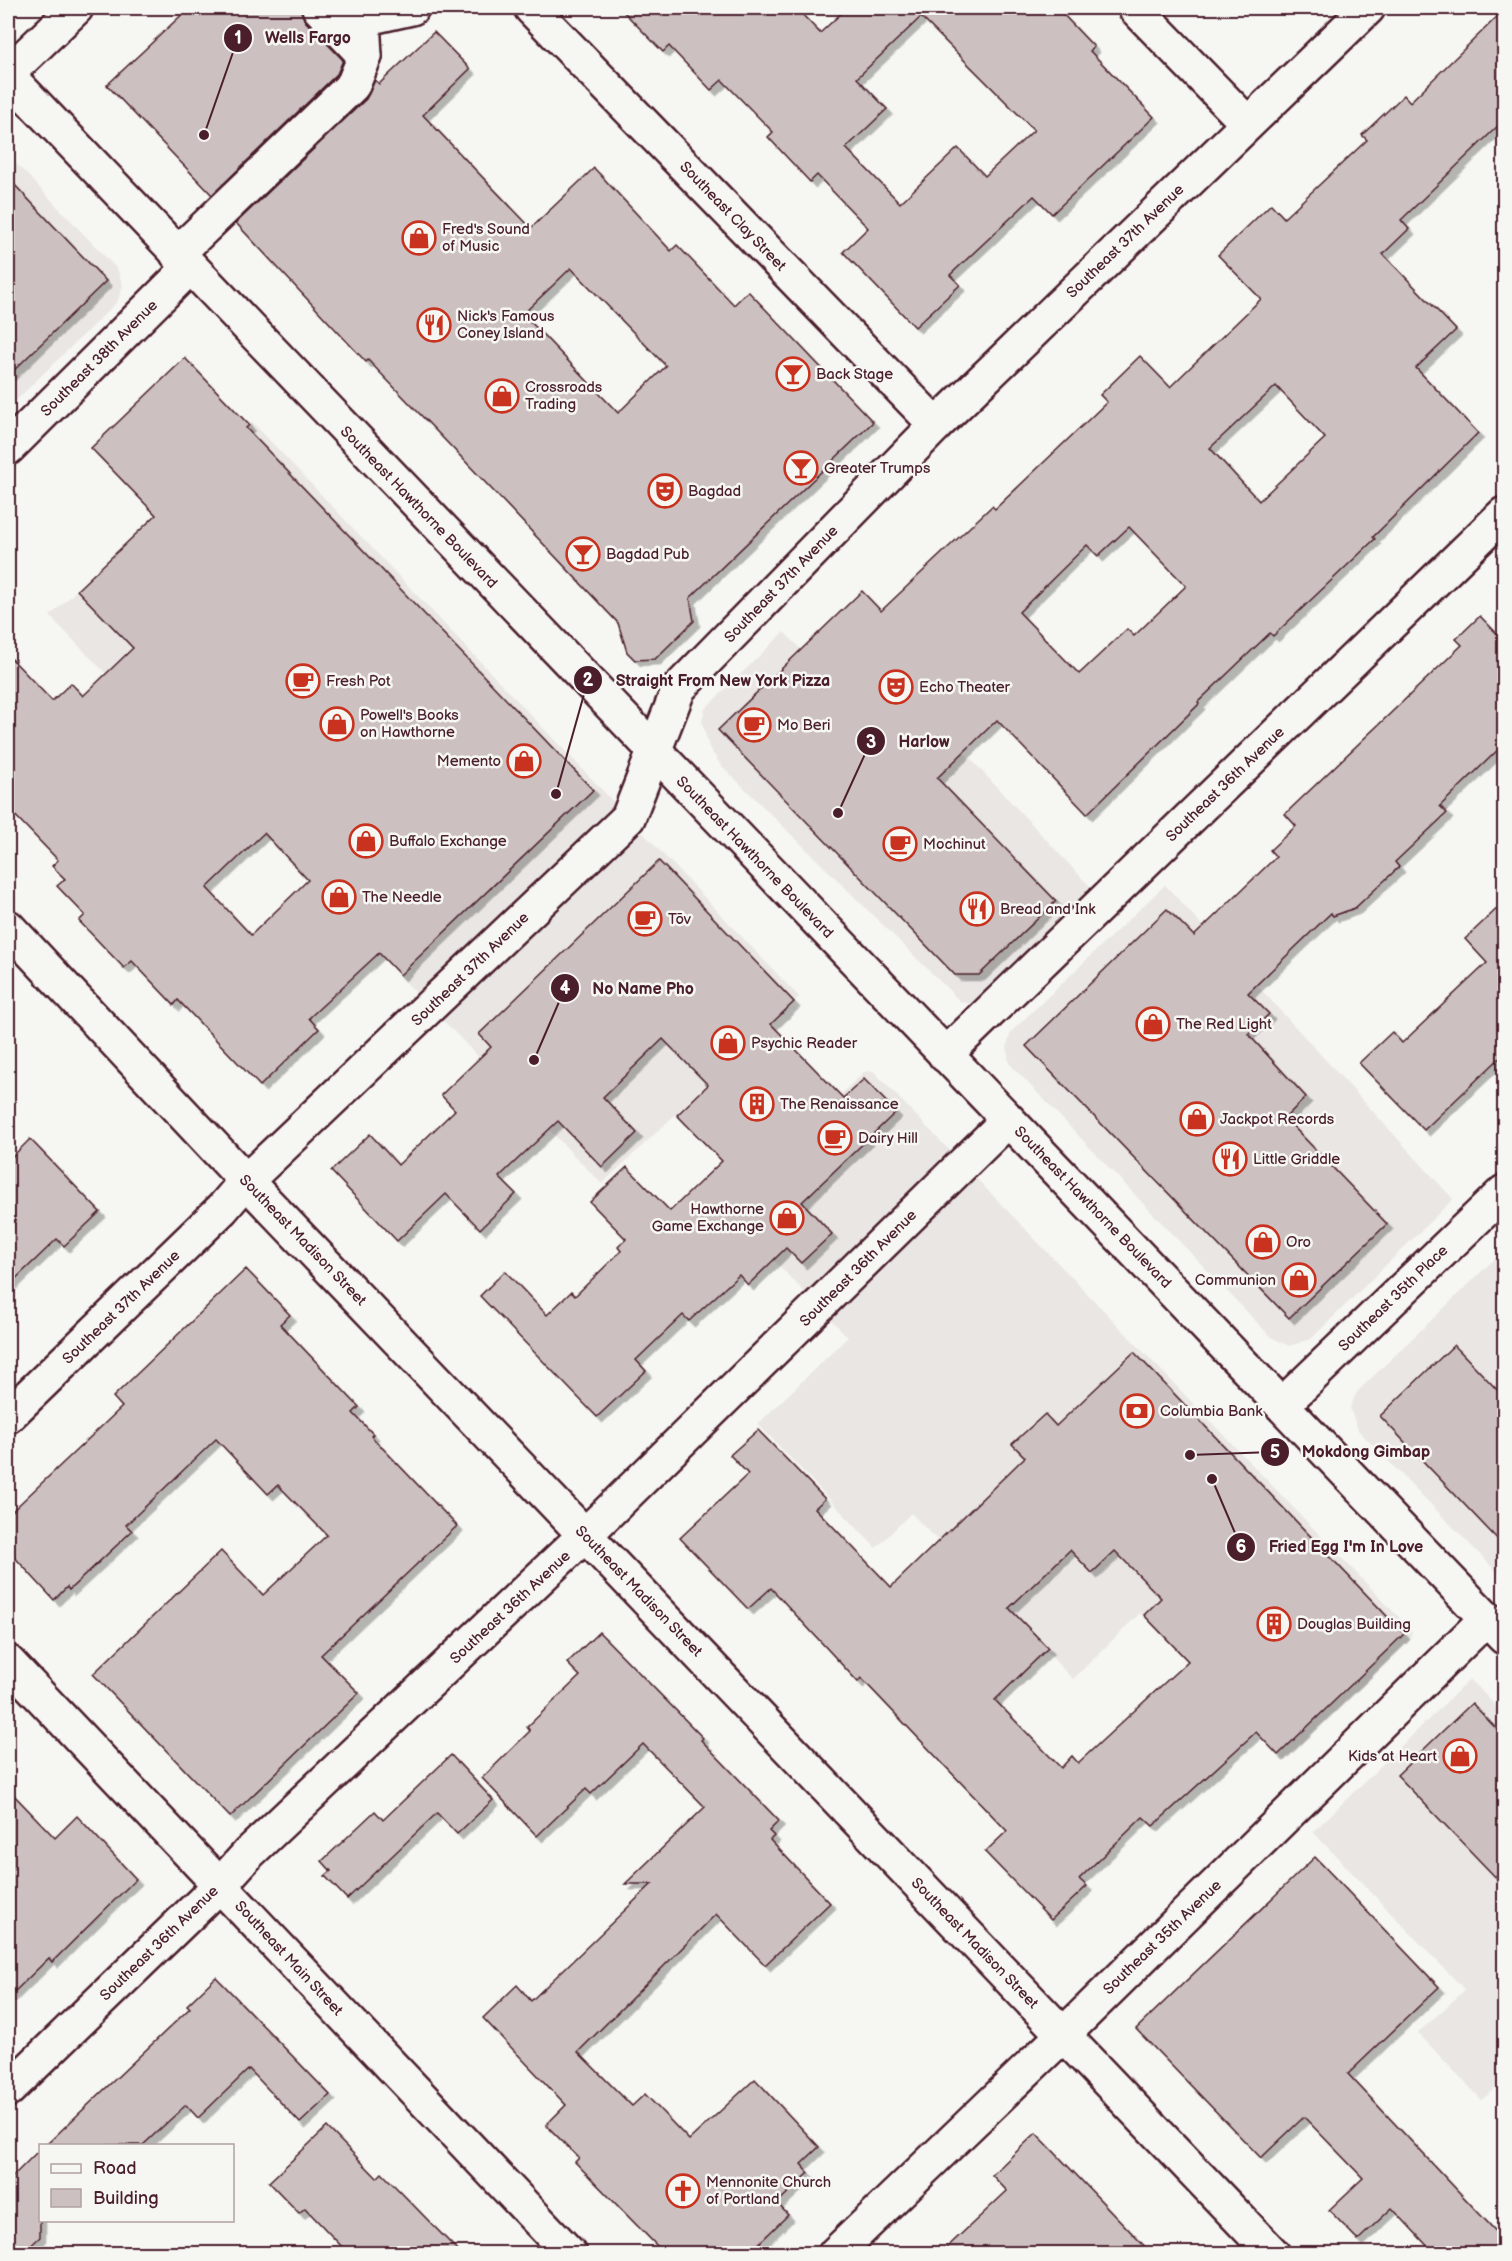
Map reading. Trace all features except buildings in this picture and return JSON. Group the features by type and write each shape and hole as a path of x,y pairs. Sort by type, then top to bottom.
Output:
{"street":[{"path":"8,75 76,8"},
{"path":"319,8 365,56"},
{"path":"365,56 357,14 412,8"},
{"name":"Southeast Clay Street","path":"531,8 936,425"},
{"path":"1135,8 1247,123"},
{"name":"Southeast 37th Avenue","path":"8,1416 222,1209 246,1181 628,818 679,688 936,425 1368,8"},
{"name":"Southeast 38th Avenue","path":"8,448 352,85 365,56"},
{"name":"Southeast Hawthorne Boulevard","path":"8,75 1496,1628"},
{"name":"Southeast 36th Avenue","path":"945,1055 1504,514"},
{"name":"Southeast Madison Street","path":"8,927 246,1181 1273,2253"},
{"name":"Southeast 36th Avenue","path":"8,2090 249,1853 585,1535 1008,1120"},
{"name":"Southeast 35th Place","path":"1282,1405 1504,1191"},
{"name":"Southeast 35th Avenue","path":"835,2253 1496,1628"},
{"name":"Southeast Main Street","path":"8,1662 570,2253"}],"shaded area":[{"path":"8,155 117,269 123,286 117,302 8,408"},
{"path":"252,422 799,997 602,1184 50,616"},
{"path":"784,632 931,783 964,752 1096,893 986,1000 974,1004 961,1002 720,764 709,747 702,721 705,709"},
{"path":"1165,885 1453,1199 1311,1339 1289,1346 1271,1337 1009,1063 1007,1046 1011,1032"},
{"path":"873,1071 1412,1631 1409,1642 1284,1762 1140,1613 1073,1679 911,1513 876,1548 758,1424 848,1337 723,1208 864,1072"},
{"path":"1501,1253 1504,1256 1504,1579 1358,1430 1350,1408 1357,1392"},
{"path":"1470,1679 1504,1715 1504,2079 1482,2100 1418,2033 1465,1990 1313,1832"}],"place":[{"name":"Wells Fargo","path":"204,135"},
{"name":"Fred's Sound of Music","path":"419,238"},
{"name":"Nick's Famous Coney Island","path":"434,325"},
{"name":"Back Stage","path":"793,374"},
{"name":"Crossroads Trading","path":"502,396"},
{"name":"Greater Trumps","path":"801,468"},
{"name":"Bagdad","path":"665,491"},
{"name":"Bagdad Pub","path":"583,554"},
{"name":"Fresh Pot","path":"303,681"},
{"name":"Echo Theater","path":"896,687"},
{"name":"Powell's Books on Hawthorne","path":"337,724"},
{"name":"Mo Beri","path":"754,725"},
{"name":"Memento","path":"524,761"},
{"name":"Straight From New York Pizza","path":"556,794"},
{"name":"Harlow","path":"838,813"},
{"name":"Buffalo Exchange","path":"366,841"},
{"name":"Mochinut","path":"900,844"},
{"name":"The Needle","path":"339,897"},
{"name":"Bread and Ink","path":"977,909"},
{"name":"Tōv","path":"645,919"},
{"name":"The Red Light","path":"1153,1024"},
{"name":"Psychic Reader","path":"728,1043"},
{"name":"No Name Pho","path":"534,1060"},
{"name":"The Renaissance","path":"757,1104"},
{"name":"Jackpot Records","path":"1197,1119"},
{"name":"Dairy Hill","path":"835,1138"},
{"name":"Little Griddle","path":"1230,1159"},
{"name":"Hawthorne Game Exchange","path":"787,1218"},
{"name":"Oro","path":"1263,1242"},
{"name":"Communion","path":"1299,1280"},
{"name":"Columbia Bank","path":"1137,1411"},
{"name":"Mokdong Gimbap","path":"1190,1455"},
{"name":"Fried Egg I'm In Love","path":"1212,1479"},
{"name":"Douglas Building","path":"1274,1624"},
{"name":"Kids at Heart","path":"1460,1756"},
{"name":"Mennonite Church of Portland","path":"683,2191"}]}
